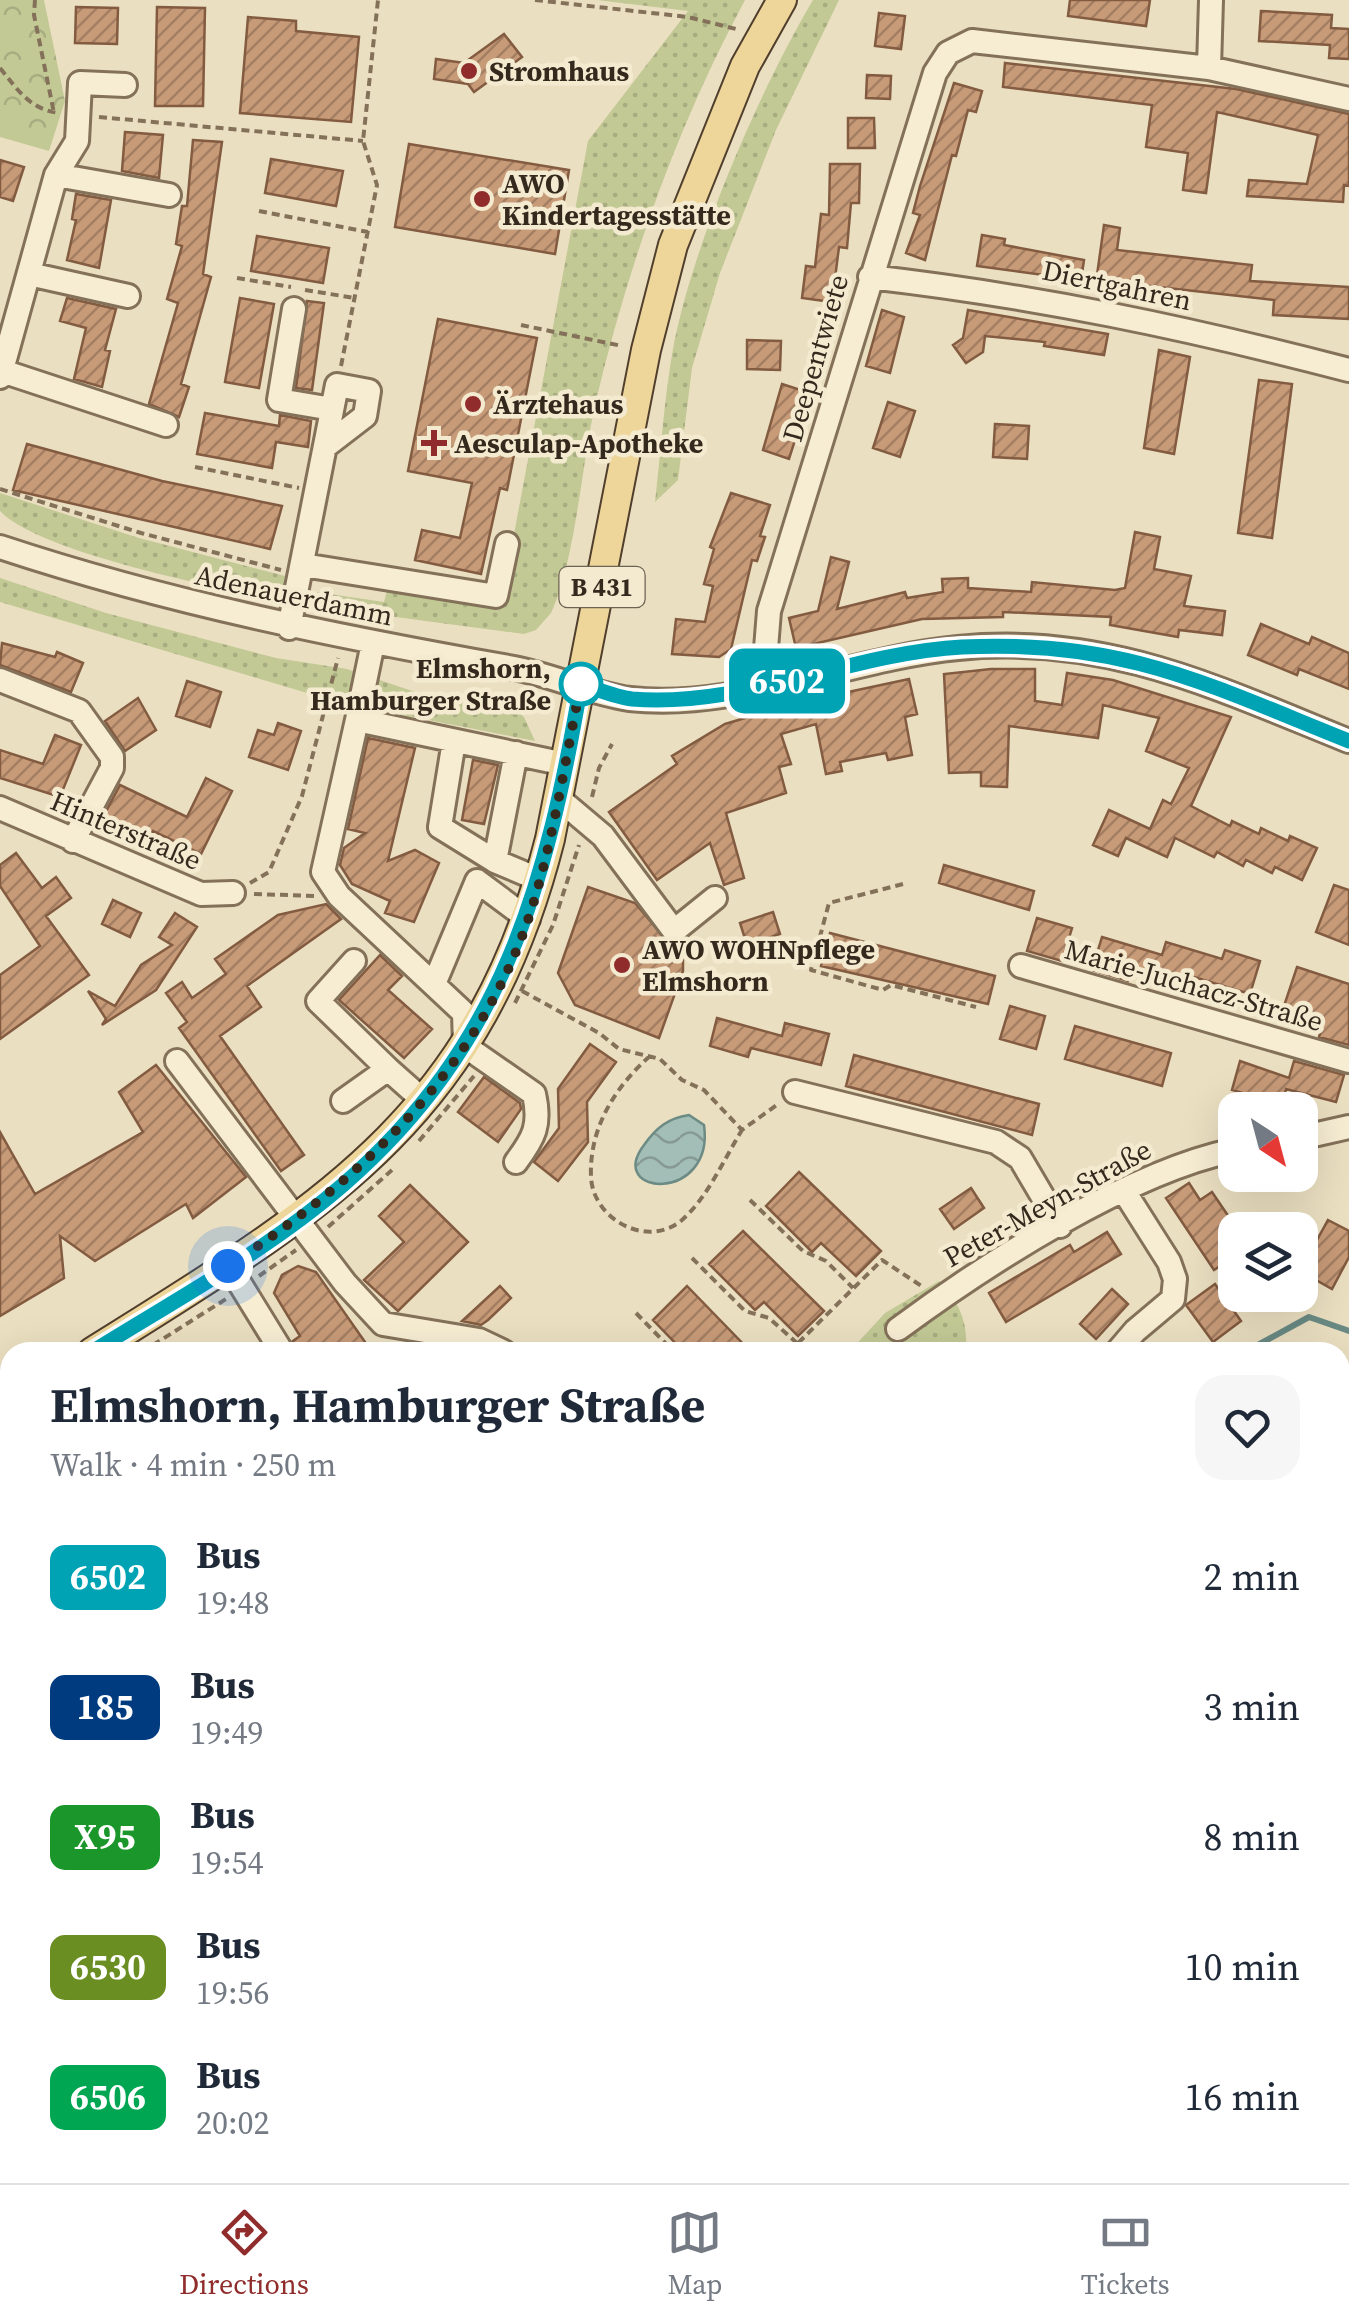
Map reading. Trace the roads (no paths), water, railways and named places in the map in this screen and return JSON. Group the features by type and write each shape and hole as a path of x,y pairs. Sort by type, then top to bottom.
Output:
{"main road":[{"name":"B 431","path":"108,1342 297,1221 344,1184 424,1101 465,1046 500,984 540,880 646,350 673,245 745,66 782,0"}],"street":[{"path":"1211,0 1210,68 1349,99"},
{"name":"Deepentwiete","path":"764,686 769,611 935,73 948,53 972,41 1210,68"},
{"path":"125,85 80,83 78,141 56,175 1,374 166,425"},
{"path":"56,175 170,195"},
{"name":"Diertgahren","path":"870,277 1052,301 1349,370"},
{"path":"0,286 26,283 128,296"},
{"path":"294,309 279,400 332,409"},
{"path":"290,628 336,385 369,391 365,416 326,446"},
{"path":"302,570 496,596 507,544"},
{"name":"Adenauerdamm","path":"0,547 118,586 290,628 581,684 628,699 698,698 956,648 1081,648 1214,684 1349,740"},
{"path":"373,643 324,872 339,896 464,1014 465,1046 534,1094 539,1116 535,1137 516,1162"},
{"path":"0,680 79,711 112,757 112,768 73,842"},
{"path":"357,720 565,764"},
{"path":"454,741 440,828 495,860 540,880"},
{"path":"495,860 516,753"},
{"path":"558,798 603,836 674,930 716,898"},
{"name":"Hinterstraße","path":"0,808 201,894 232,894"},
{"path":"434,984 478,881 528,918"},
{"path":"354,962 318,1000 424,1101"},
{"name":"Marie-Juchacz-Straße","path":"1022,966 1349,1061"},
{"path":"177,1061 297,1221 383,1324 483,1342"},
{"path":"344,1100 388,1069"},
{"path":"795,1092 996,1142 1020,1158 1060,1226"},
{"path":"1318,1134 1349,1127"},
{"name":"Peter-Meyn-Straße","path":"898,1329 940,1298 1060,1226 1175,1166 1218,1155"},
{"path":"1124,1192 1169,1262 1175,1279 1173,1299 1128,1342"},
{"path":"228,1266 276,1342"}],"water":[{"path":"689,1115 704,1125 703,1150 694,1168 680,1179 664,1184 649,1182 638,1175 636,1162 649,1139 669,1121"}],"waterway":[{"path":"1263,1342 1309,1317 1349,1331"}],"place":[{"name":"Stromhaus","path":"469,71"},
{"name":"AWO Kindertagesstätte","path":"482,199"},
{"name":"Ärztehaus","path":"473,404"},
{"name":"Aesculap-Apotheke","path":"434,443"},
{"name":"Elmshorn, Hamburger Straße","path":"581,684"},
{"name":"AWO WOHNpflege Elmshorn","path":"622,965"}]}
